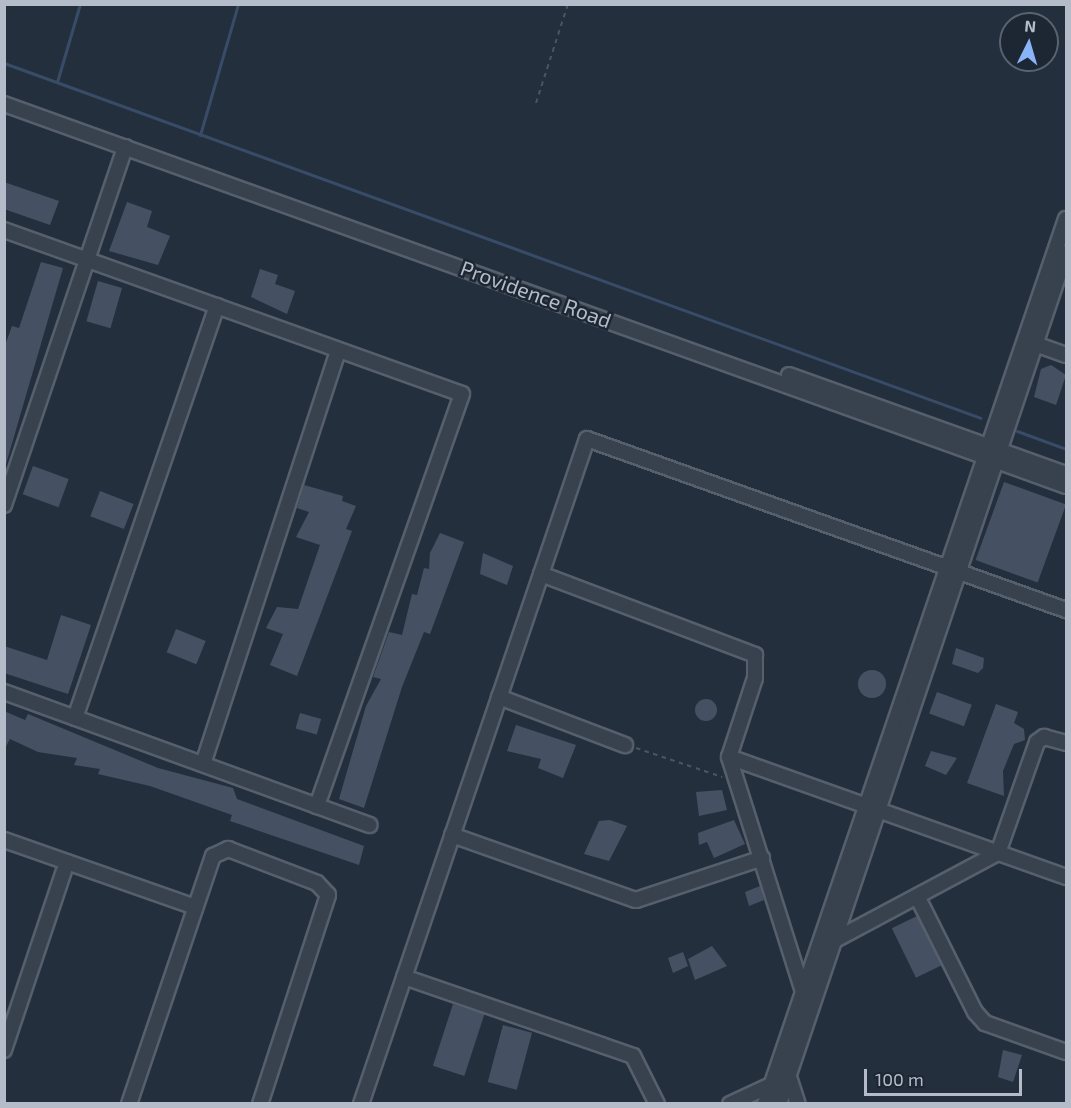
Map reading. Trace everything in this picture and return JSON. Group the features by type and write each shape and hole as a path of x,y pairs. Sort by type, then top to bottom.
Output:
{"street":[{"name":"Providence Road","path":"4,96 992,452 1066,486"},
{"name":"Providence Road","path":"4,104 992,452 1066,474"},
{"path":"4,505 125,147"},
{"path":"765,1104 803,991 871,809 1030,342 1066,219"},
{"path":"4,230 462,394 317,806"},
{"path":"1030,342 1066,253"},
{"path":"75,718 217,306"},
{"path":"1030,342 1066,355"},
{"path":"203,764 338,350"},
{"path":"361,1104 586,439 1066,610"},
{"path":"541,574 755,655 755,678 729,758 803,991"},
{"path":"4,692 370,825"},
{"path":"499,697 625,744"},
{"path":"833,940 918,898 998,853 1037,742 1044,737 1066,742"},
{"path":"729,758 1066,877"},
{"path":"779,1104 833,940 871,809"},
{"path":"452,835 636,900 762,858"},
{"path":"4,840 195,907"},
{"path":"129,1104 213,856 221,850 327,890 328,900 260,1104"},
{"path":"5,1046 67,862"},
{"path":"918,898 975,1012 985,1023 1066,1052"},
{"path":"404,977 633,1056 657,1104"},
{"path":"789,1077 798,1104"},
{"path":"734,1103 771,1085"}],"path":[{"path":"536,103 568,4"},
{"path":"625,744 735,782"}],"building":[{"path":"4,182 59,201 50,225 4,209"},
{"path":"127,202 152,211 147,227 170,236 158,265 109,251"},
{"path":"41,262 63,268 4,471 4,348 12,326 19,328"},
{"path":"260,269 278,275 275,284 295,291 287,314 251,297"},
{"path":"98,281 122,288 110,328 86,321"},
{"path":"1051,365 1066,375 1056,405 1034,397 1041,369"},
{"path":"33,466 69,479 58,507 23,494"},
{"path":"1004,482 1066,505 1038,583 976,560"},
{"path":"304,485 343,496 342,501 356,506 346,529 352,531 297,676 270,665 283,634 266,628 277,607 298,609 320,545 296,537 309,512 297,508"},
{"path":"100,491 134,504 124,529 90,516"},
{"path":"440,533 464,542 430,634 424,632 402,687 364,808 339,799 366,706 381,679 373,677 389,632 402,635 412,594 417,595 424,568 429,569 430,553"},
{"path":"483,553 513,566 507,585 480,574"},
{"path":"61,615 91,625 68,694 4,673 4,646 47,660"},
{"path":"176,629 206,641 196,664 167,652"},
{"path":"956,648 984,658 983,668 978,673 952,664"},
{"path":"872,670 882,674 886,684 882,694 872,698 862,694 858,684 862,674"},
{"path":"937,692 972,705 964,726 929,714"},
{"path":"702,699 710,699 717,706 717,714 710,721 702,721 695,714 695,706"},
{"path":"996,704 1018,712 1014,723 1024,729 1025,740 1014,744 1003,771 1004,796 967,783"},
{"path":"4,711 25,720 28,714 158,768 233,788 237,799 364,846 359,865 230,821 232,815 150,786 98,774 100,769 74,765 77,758 38,752 10,739 4,750"},
{"path":"300,713 321,719 317,734 296,728"},
{"path":"516,725 576,745 563,778 538,768 541,759 507,751"},
{"path":"931,751 957,758 946,775 925,766"},
{"path":"722,790 727,810 699,816 696,792"},
{"path":"610,820 627,826 609,861 584,854 599,821"},
{"path":"734,820 745,844 714,858 707,842 699,845 698,833"},
{"path":"760,886 764,900 749,906 745,892"},
{"path":"917,916 941,965 916,978 892,928"},
{"path":"712,946 727,966 695,980 688,959"},
{"path":"683,952 688,966 673,973 668,958"},
{"path":"453,1004 484,1014 464,1076 433,1066"},
{"path":"503,1025 532,1033 517,1090 488,1082"},
{"path":"1003,1050 1022,1055 1013,1082 998,1077"}],"waterway":[{"path":"57,82 80,4"},
{"path":"200,135 238,4"},
{"path":"4,63 981,418"},
{"path":"1017,431 1066,449"}]}
